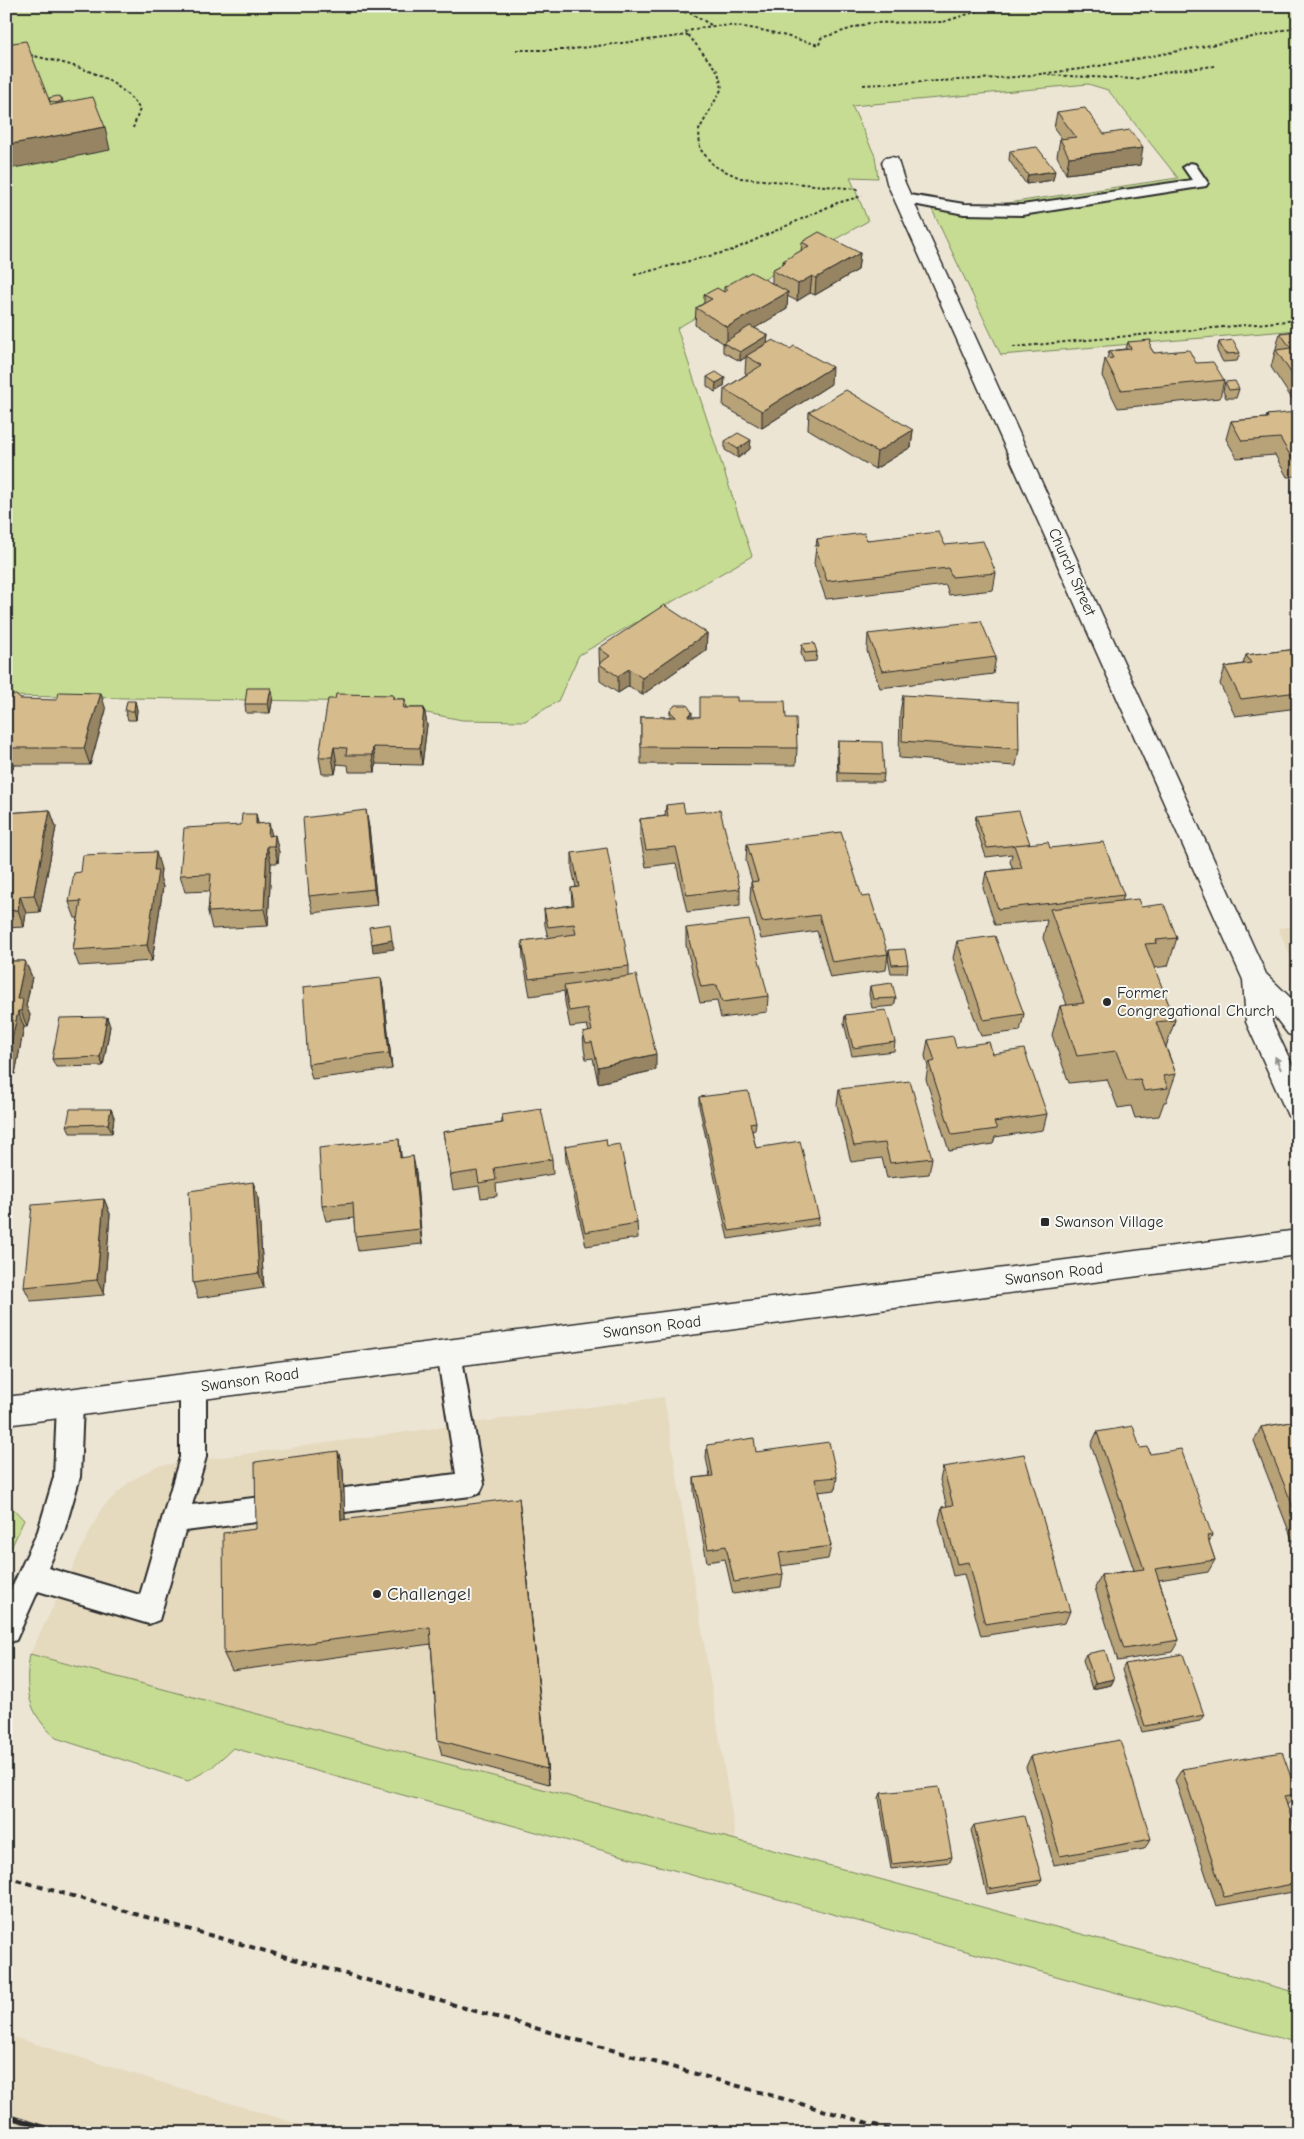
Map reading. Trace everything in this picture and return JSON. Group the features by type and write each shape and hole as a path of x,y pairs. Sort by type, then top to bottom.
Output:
{"street":[{"name":"Church Street","path":"891,162 904,198 972,351 1256,980 1259,1022 1298,1108"},
{"name":"Church Street","path":"1256,980 1292,1016 1298,1026"},
{"name":"Swanson Road","path":"6,1411 1298,1242"}],"lane":[{"path":"904,198 964,209 1022,210 1201,183 1190,167"},
{"path":"345,1500 471,1484 449,1353"},
{"path":"31,1576 150,1611 193,1458 192,1387"},
{"path":"6,1632 51,1532 67,1477 70,1404"},
{"path":"175,1520 263,1509"}],"path":[{"path":"585,6 656,8 690,13 712,25"},
{"path":"634,275 733,250 837,203 862,196 863,193 860,189 740,178 714,166 700,148 699,130 722,88 718,72 686,32 697,25 727,25 819,45 821,38 870,23 943,22 981,10 979,6"},
{"path":"863,86 1038,74 1269,34 1298,26"},
{"path":"516,50 564,50 688,34"},
{"path":"21,53 98,73 134,98 140,109 133,128"},
{"path":"1038,74 1136,79 1171,71 1214,66"},
{"path":"972,351 1298,320"},
{"path":"6,1878 903,2133"}],"shaded area":[{"path":"1298,926 1298,973 1278,928"},
{"path":"664,1397 736,1840 30,1654 101,1509 129,1482 157,1466"},
{"path":"6,2035 328,2133 6,2133"}],"green space":[{"path":"6,6 1298,6 1298,330 1001,355 927,199 974,208 1178,178 1108,90 1088,84 852,106 875,156 878,178 850,177 868,221 677,328 752,556 579,655 558,701 525,721 462,720 371,702 6,696"},
{"path":"6,1501 24,1520 6,1559"},
{"path":"30,1654 736,1840 1298,1993 1298,2043 233,1748 211,1768 188,1781 56,1738 39,1719 30,1700 28,1667"}],"building":[{"path":"26,41 51,105 93,97 105,127 6,145 6,44"},
{"path":"58,96 62,98 61,101 56,103 50,101 49,98"},
{"path":"1085,108 1104,134 1130,130 1143,148 1069,157 1060,139 1076,137 1057,112"},
{"path":"1037,147 1055,171 1028,175 1010,151"},
{"path":"819,232 860,253 816,278 812,276 798,284 772,270 786,262 783,261 809,246 802,242"},
{"path":"751,272 788,292 727,327 696,308 712,299 704,295 717,288 724,292 728,290 724,287"},
{"path":"750,326 768,335 740,352 723,343"},
{"path":"1298,331 1297,382 1276,350 1291,348 1280,333"},
{"path":"773,340 790,349 794,346 832,367 762,411 724,389 762,365 746,356"},
{"path":"1151,340 1150,347 1154,353 1189,350 1196,363 1213,362 1224,380 1121,390 1105,359 1113,358 1109,351 1131,349 1128,342"},
{"path":"1233,340 1240,353 1225,354 1219,342"},
{"path":"716,372 725,378 716,383 707,377"},
{"path":"1235,381 1239,389 1229,390 1225,382"},
{"path":"846,390 913,430 877,452 809,412"},
{"path":"1296,412 1298,414 1298,459 1293,460 1280,438 1242,441 1231,421 1268,418 1267,415"},
{"path":"738,433 751,440 738,449 725,441"},
{"path":"939,532 945,545 983,541 996,573 952,577 948,568 827,581 815,546 819,546 817,539 864,533 867,540"},
{"path":"664,605 707,633 642,678 629,669 618,676 599,664 610,656 599,648"},
{"path":"981,621 996,657 882,671 868,634"},
{"path":"814,643 817,652 805,653 802,644"},
{"path":"1298,649 1298,692 1241,699 1225,667 1251,663 1246,655"},
{"path":"247,688 271,688 268,704 245,704"},
{"path":"59,692 101,693 84,748 8,748 6,753 6,695 16,695 20,699 57,700"},
{"path":"336,694 393,695 393,699 405,699 403,708 424,708 420,748 373,747 372,755 346,755 347,748 334,747 332,757 319,757 328,699 335,699"},
{"path":"903,695 1018,702 1019,749 902,741"},
{"path":"700,697 737,697 737,701 785,701 786,718 796,718 797,748 641,747 641,717 676,717 670,711 675,705 687,705 692,712 688,717 700,717"},
{"path":"127,701 135,701 134,711 125,711"},
{"path":"838,741 882,742 884,774 839,773"},
{"path":"683,803 685,813 720,810 740,889 687,895 676,847 646,850 640,819 668,816 666,805"},
{"path":"50,810 34,895 20,896 18,910 6,911 6,813"},
{"path":"366,810 374,889 309,896 303,818"},
{"path":"1019,811 1030,844 987,848 976,816"},
{"path":"242,814 256,814 256,824 269,823 268,836 275,835 274,846 267,846 264,909 208,912 211,874 180,875 184,828 241,825"},
{"path":"841,832 862,897 870,896 888,954 832,962 819,915 762,922 751,882 758,881 747,844"},
{"path":"1048,842 1050,848 1103,842 1124,895 998,909 986,872 1022,868 1014,845"},
{"path":"607,848 629,966 529,979 522,941 576,934 574,924 548,927 544,909 574,905 571,888 579,887 572,853"},
{"path":"156,852 154,870 158,870 147,945 73,950 81,901 69,902 74,873 81,872 83,855"},
{"name":"Former Congregational Church","path":"1138,899 1141,907 1164,904 1177,938 1156,940 1157,943 1145,944 1175,1020 1156,1022 1176,1074 1163,1076 1168,1088 1144,1091 1140,1079 1127,1080 1116,1051 1077,1056 1060,1006 1084,1003 1050,909"},
{"path":"749,920 768,996 722,1002 717,985 701,987 686,928"},
{"path":"390,924 392,940 372,944 369,927"},
{"path":"995,936 1024,1014 984,1020 957,941"},
{"path":"905,949 908,964 892,965 889,950"},
{"path":"6,961 25,961 17,999 23,999 21,1011 18,1011 8,1058 6,1058"},
{"path":"636,975 656,1054 598,1067 592,1042 586,1043 583,1033 592,1031 587,1008 569,1011 564,986"},
{"path":"381,978 389,1053 308,1064 303,987"},
{"path":"892,983 896,998 873,999 870,986"},
{"path":"886,1010 895,1042 853,1048 845,1015"},
{"path":"107,1017 100,1057 52,1059 60,1018"},
{"path":"953,1036 956,1047 989,1042 993,1054 1024,1049 1047,1114 994,1122 997,1129 952,1135 929,1063 935,1061 928,1040"},
{"path":"910,1081 932,1158 890,1163 885,1143 854,1146 839,1089"},
{"path":"748,1091 756,1122 750,1123 756,1148 800,1141 819,1218 729,1231 699,1097"},
{"path":"70,1109 111,1109 108,1124 67,1125"},
{"path":"541,1109 552,1159 494,1168 496,1180 479,1183 477,1171 451,1175 443,1132 503,1123 502,1115"},
{"path":"399,1139 400,1158 413,1156 420,1229 355,1236 353,1203 322,1206 319,1148"},
{"path":"606,1139 607,1146 620,1144 637,1223 585,1232 565,1146"},
{"path":"253,1182 259,1273 193,1283 189,1191"},
{"path":"104,1199 97,1280 24,1287 32,1205"},
{"path":"1298,1421 1298,1519 1261,1427"},
{"path":"1133,1426 1140,1448 1148,1447 1150,1454 1181,1449 1212,1535 1207,1536 1215,1560 1155,1569 1179,1640 1124,1649 1101,1575 1144,1569 1097,1432"},
{"path":"754,1438 756,1452 829,1442 837,1477 815,1479 831,1546 779,1553 783,1574 734,1582 726,1546 708,1549 694,1478 713,1476 707,1445"},
{"path":"338,1451 341,1520 519,1498 547,1769 438,1740 430,1627 224,1654 223,1533 256,1529 255,1462"},
{"path":"1024,1454 1070,1611 985,1624 969,1562 957,1564 942,1507 953,1505 943,1467"},
{"path":"1105,1650 1114,1679 1095,1683 1086,1654"},
{"path":"1183,1654 1204,1715 1145,1726 1125,1664"},
{"path":"1120,1740 1151,1839 1060,1856 1031,1756"},
{"path":"1282,1752 1297,1794 1284,1796 1295,1829 1298,1829 1298,1883 1224,1897 1182,1769"},
{"path":"939,1787 952,1857 892,1864 881,1793"},
{"path":"1024,1816 1042,1880 989,1889 974,1825"}],"railway":[{"path":"6,2116 63,2133"}],"place":[{"name":"Former Congregational Church","path":"1107,1002"},
{"name":"Swanson Village","path":"1045,1222"},
{"name":"Challenge!","path":"377,1594"}]}
